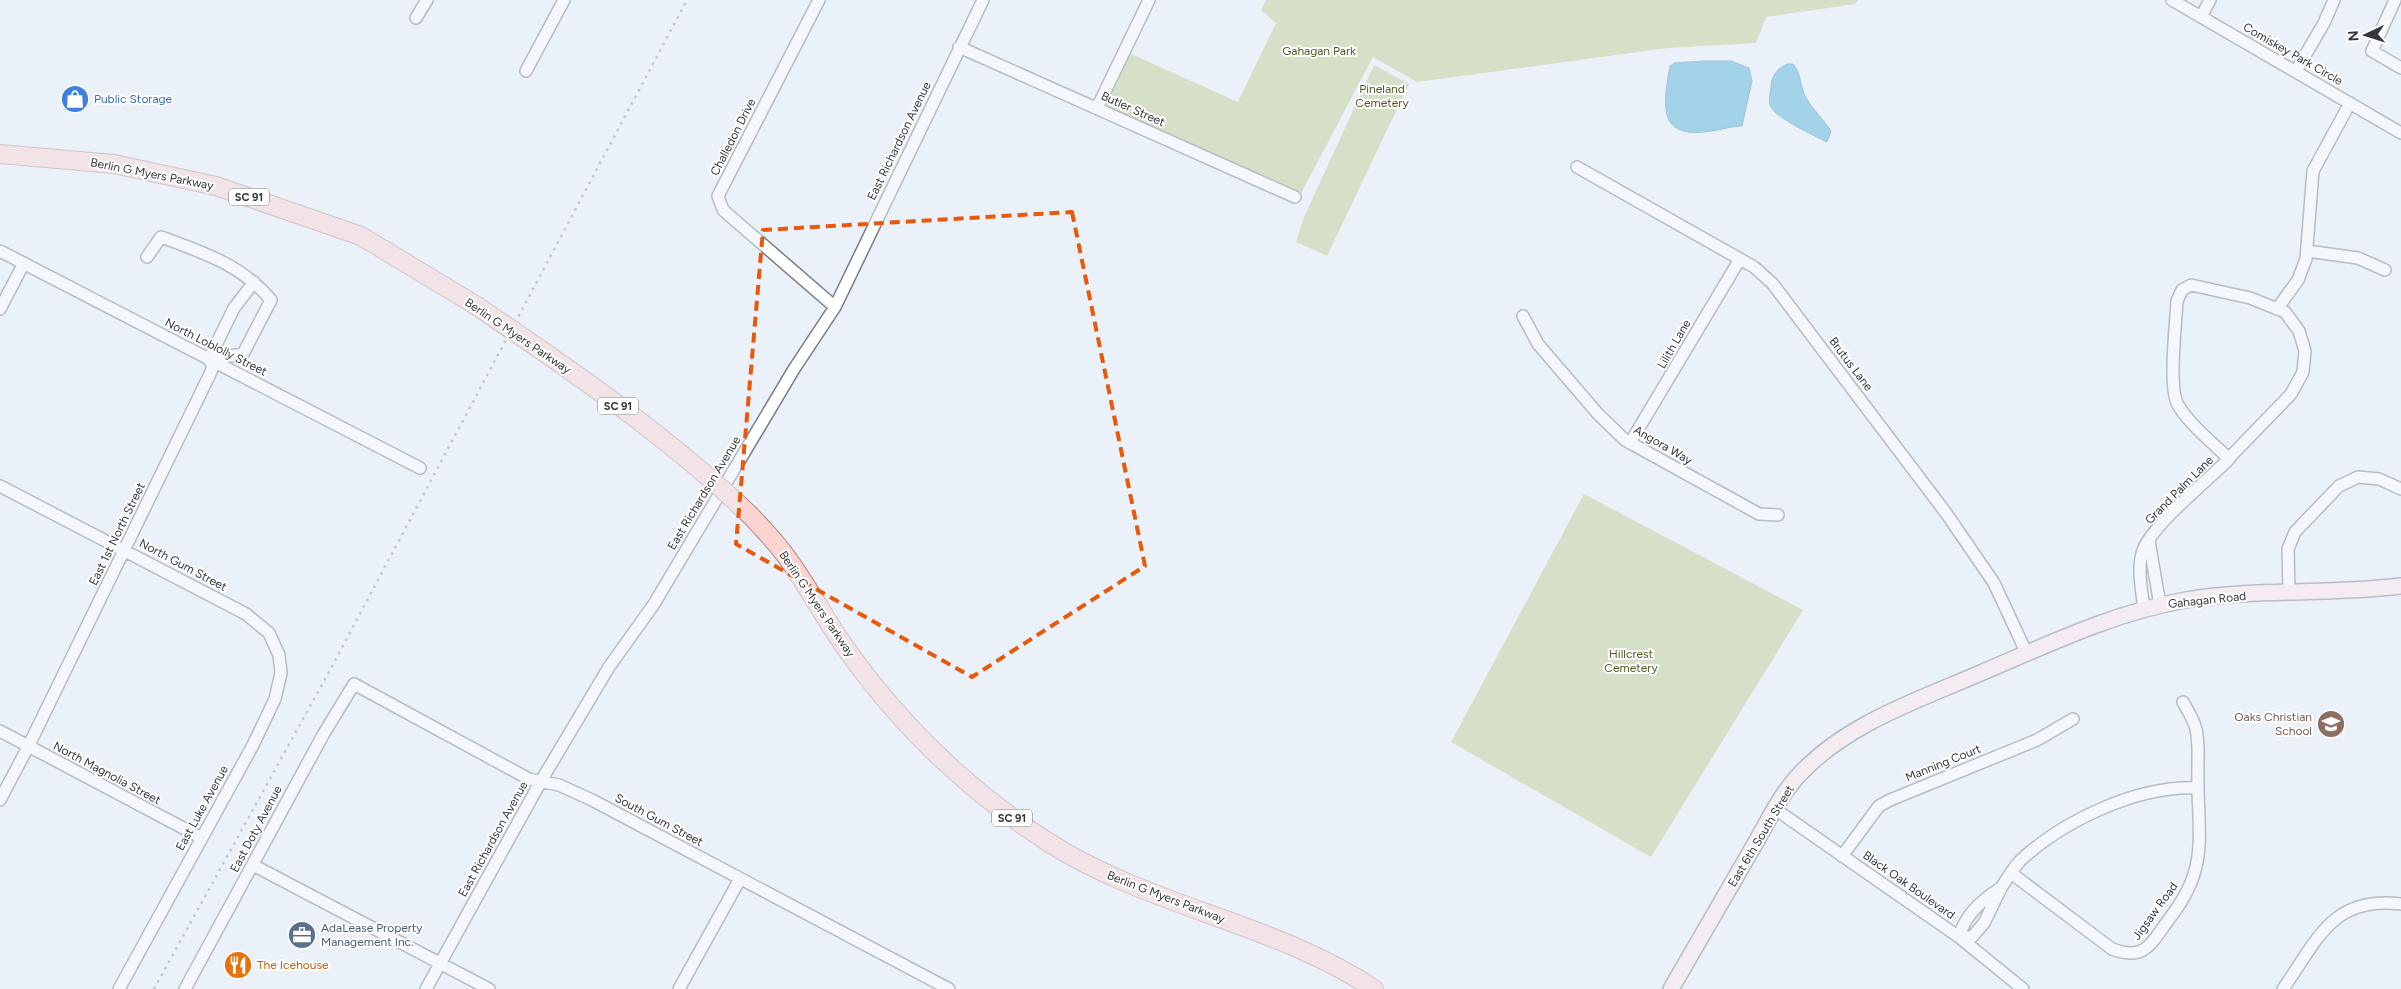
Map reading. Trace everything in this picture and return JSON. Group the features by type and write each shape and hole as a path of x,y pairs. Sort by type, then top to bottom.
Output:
{"main road":[{"name":"Berlin G Myers Parkway","path":"0,154 114,164 216,186 361,236 477,306 670,444 713,479 751,516 788,558 838,637 894,710 936,754 1005,813 1094,869 1139,890 1320,957 1374,989"}],"street":[{"path":"416,18 427,0"},
{"name":"Challedon Drive","path":"820,0 718,196 722,210 834,307"},
{"name":"East Richardson Avenue","path":"426,989 540,781 609,668 654,604 794,369 834,307 983,0"},
{"path":"1097,108 1149,0"},
{"name":"Comiskey Park Circle","path":"2172,0 2401,132"},
{"path":"2201,17 2210,0"},
{"path":"2296,72 2324,23 2334,0"},
{"path":"2395,0 2372,51 2401,68"},
{"path":"526,71 558,2"},
{"name":"Butler Street","path":"959,47 1295,196"},
{"path":"2277,309 2298,280 2306,258 2313,171 2350,103"},
{"name":"Brutus Lane","path":"1577,167 1740,258 1754,267 1772,283 1946,514 1994,583 2024,655"},
{"path":"147,257 160,236 214,257 241,271 271,300 243,354 209,359"},
{"name":"North Loblolly Street","path":"0,251 420,468"},
{"path":"2307,251 2358,258 2385,270"},
{"name":"Lilith Lane","path":"1630,443 1740,258"},
{"path":"0,309 24,263"},
{"name":"East 1st North Street","path":"0,800 210,374 213,367 209,359 234,308 254,282"},
{"name":"Grand Palm Lane","path":"2144,609 2140,572 2143,549 2157,530 2229,459 2291,394 2303,372 2305,351 2299,331 2285,312 2250,298 2191,285 2182,290 2176,301 2174,389 2177,403 2186,415 2229,459"},
{"name":"Angora Way","path":"1523,316 1538,344 1598,414 1630,443 1759,514 1778,515"},
{"path":"2290,593 2288,549 2295,532 2339,486 2358,476 2378,479 2401,489"},
{"name":"North Gum Street","path":"0,486 246,614 269,633"},
{"name":"Grand Palm Lane","path":"2149,541 2160,605"},
{"name":"Gahagan Road","path":"2024,655 2117,617 2160,605 2197,598 2365,590 2401,586"},
{"name":"East Luke Avenue","path":"119,989 253,745 275,699 281,672 279,656 269,633"},
{"name":"East 6th South Street","path":"1671,989 1775,809 1796,778 1825,750 1859,727 2024,655"},
{"name":"South Gum Street","path":"354,684 529,779 559,785 592,800 934,986 949,989"},
{"name":"East Doty Avenue","path":"185,989 339,706 354,684"},
{"name":"Jigsaw Road","path":"2011,873 2112,949 2123,953 2142,952 2151,945 2176,910 2192,882 2198,851 2196,729 2183,702"},
{"name":"Manning Court","path":"1842,856 1879,806 2037,740 2073,719"},
{"name":"North Magnolia Street","path":"0,731 202,838"},
{"path":"1959,937 1972,937 1984,923 2000,888 2019,862 2049,838 2071,824 2115,803 2156,790 2179,787 2198,788"},
{"name":"Black Oak Boulevard","path":"1775,809 1959,937 2023,989"},
{"path":"253,865 489,989"},
{"path":"679,989 740,879"},
{"path":"2283,989 2317,936 2343,914 2366,904 2401,904"}],"highlighted area":[{"path":"1072,212 1145,566 972,677 736,544 763,230"}],"green space":[{"name":"Gahagan Park","path":"1266,0 1858,0 1855,4 1766,17 1756,43 1668,48 1417,82 1373,57 1297,201 1104,107 1129,53 1238,102 1276,23 1261,10"},
{"name":"Pineland Cemetery","path":"1374,65 1409,84 1327,256 1296,242 1304,217"},
{"name":"Hillcrest Cemetery","path":"1584,494 1803,610 1651,857 1451,742"}],"water":[{"path":"1731,61 1749,68 1752,81 1742,126 1693,132 1681,130 1672,125 1666,107 1670,66 1674,63"},
{"path":"1787,64 1793,64 1796,68 1805,96 1831,131 1827,142 1780,116 1771,107 1770,98 1773,76 1780,68"}],"railway":[{"path":"154,989 330,670 687,0"}],"place":[{"name":"Public Storage","path":"75,99"},
{"name":"Oaks Christian School","path":"2331,724"},
{"name":"AdaLease Property Management Inc.","path":"302,935"},
{"name":"The Icehouse","path":"238,965"}]}
